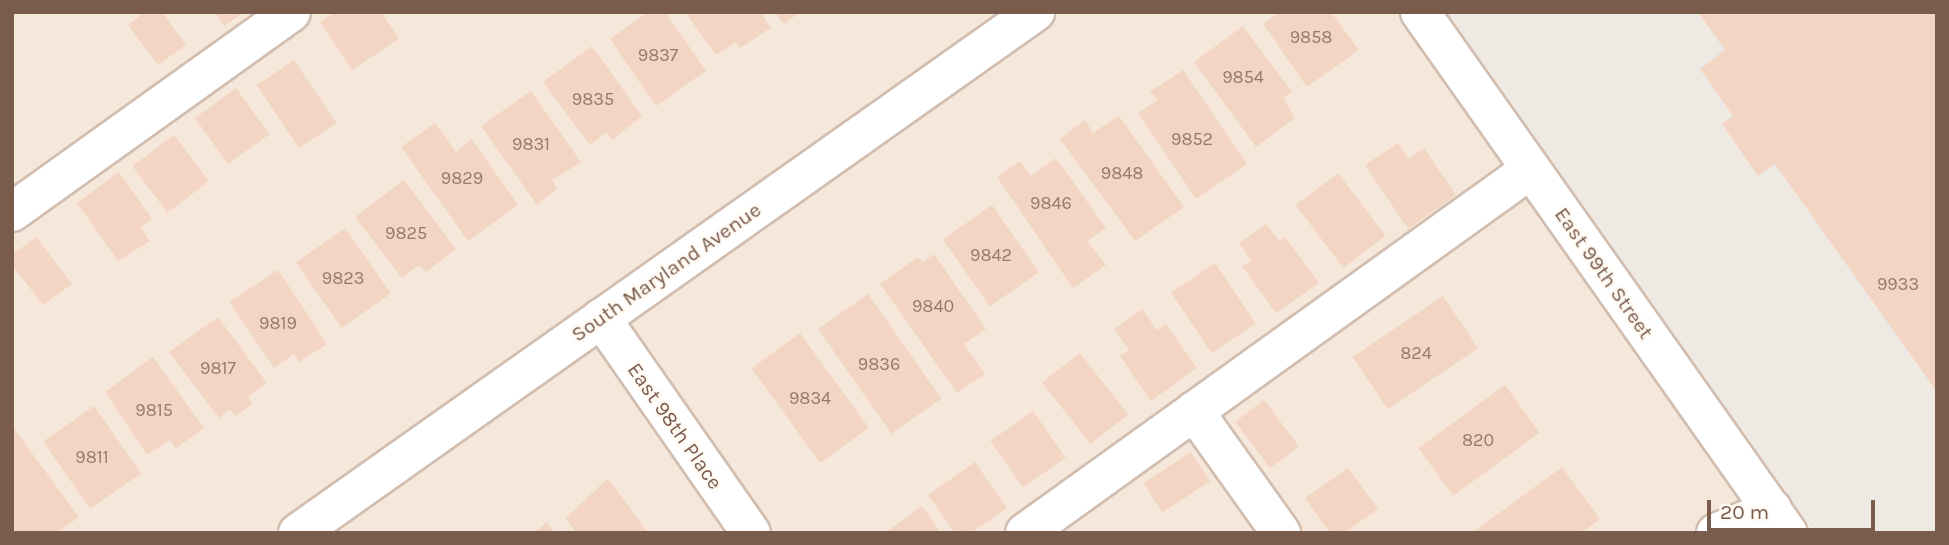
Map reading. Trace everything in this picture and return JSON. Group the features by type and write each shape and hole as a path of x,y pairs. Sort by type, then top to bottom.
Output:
{"street":[{"path":"12,212 292,12"},
{"name":"South Maryland Avenue","path":"298,533 1035,12"},
{"name":"East 99th Street","path":"1420,12 1780,521"},
{"path":"1025,533 1531,169"},
{"name":"East 98th Place","path":"601,318 751,533"},
{"path":"1194,411 1281,533"},
{"path":"1716,533 1780,521"}],"shaded area":[{"path":"12,12 1447,12 1800,512 1750,533 12,533"},
{"path":"1447,12 1937,12 1937,533 1815,533"}],"building":[{"path":"145,12 162,12 186,45 158,65 128,25"},
{"path":"215,12 244,12 224,26"},
{"path":"335,12 381,12 399,39 352,70 320,22"},
{"path":"648,12 665,12 706,71 656,106 610,39"},
{"path":"685,12 760,12 771,28 740,48 736,42 716,55"},
{"path":"775,12 800,12 784,24"},
{"path":"1279,12 1331,12 1359,50 1307,87 1263,24"},
{"path":"1698,12 1937,12 1937,392 1775,164 1758,176 1722,124 1733,116 1700,69 1725,50"},
{"path":"1243,26 1292,92 1283,98 1295,118 1256,147 1194,62"},
{"path":"592,46 642,116 612,140 607,132 590,145 543,82"},
{"path":"294,60 336,123 299,148 257,85"},
{"path":"1183,70 1247,164 1196,199 1138,113 1158,100 1150,92"},
{"path":"236,88 270,134 228,164 195,118"},
{"path":"531,91 581,162 552,180 557,189 537,205 481,126"},
{"path":"1119,116 1184,207 1135,241 1060,139 1085,120 1093,133"},
{"path":"435,123 456,152 472,139 518,205 468,241 401,147"},
{"path":"174,135 209,181 167,213 132,166"},
{"path":"1398,143 1409,159 1424,148 1456,195 1408,229 1365,165"},
{"path":"1056,158 1106,228 1087,241 1106,265 1073,288 997,177 1020,161 1031,176"},
{"path":"119,172 152,219 141,228 150,241 118,261 77,203"},
{"path":"1338,173 1386,236 1343,268 1296,205"},
{"path":"404,180 456,249 426,272 419,265 402,278 355,217"},
{"path":"992,205 1039,272 990,307 943,239"},
{"path":"1266,224 1279,241 1285,237 1319,283 1276,313 1242,266 1251,261 1239,243"},
{"path":"345,228 391,294 342,328 296,262"},
{"path":"36,237 72,284 43,305 12,265 12,255"},
{"path":"934,254 986,329 964,344 985,374 957,393 880,284 918,257 923,262"},
{"path":"1215,263 1256,324 1212,353 1171,293"},
{"path":"278,270 327,344 299,362 294,354 274,368 229,302"},
{"path":"868,294 941,399 891,434 818,329"},
{"path":"1443,296 1478,348 1388,409 1353,357"},
{"path":"1142,309 1157,330 1166,324 1197,368 1151,401 1120,356 1129,350 1114,329"},
{"path":"218,317 267,383 248,397 253,403 236,416 230,409 219,418 169,352"},
{"path":"800,333 869,428 820,463 751,368"},
{"path":"1080,353 1128,414 1090,444 1042,383"},
{"path":"153,357 204,428 176,448 170,440 147,455 105,392"},
{"path":"1505,385 1540,433 1453,496 1418,448"},
{"path":"1264,400 1299,446 1270,468 1235,422"},
{"path":"94,406 141,473 90,509 43,442"},
{"path":"1033,411 1066,458 1023,488 990,441"},
{"path":"12,426 79,517 56,533 15,533 12,528"},
{"path":"1191,452 1210,481 1162,512 1143,483"},
{"path":"975,462 1007,508 971,533 955,533 928,495"},
{"path":"1562,467 1600,519 1581,533 1472,533"},
{"path":"1348,468 1378,509 1344,533 1330,533 1305,498"},
{"path":"608,478 648,533 576,533 566,518"},
{"path":"922,506 941,533 885,533"},
{"path":"547,522 555,533 533,533"}]}
